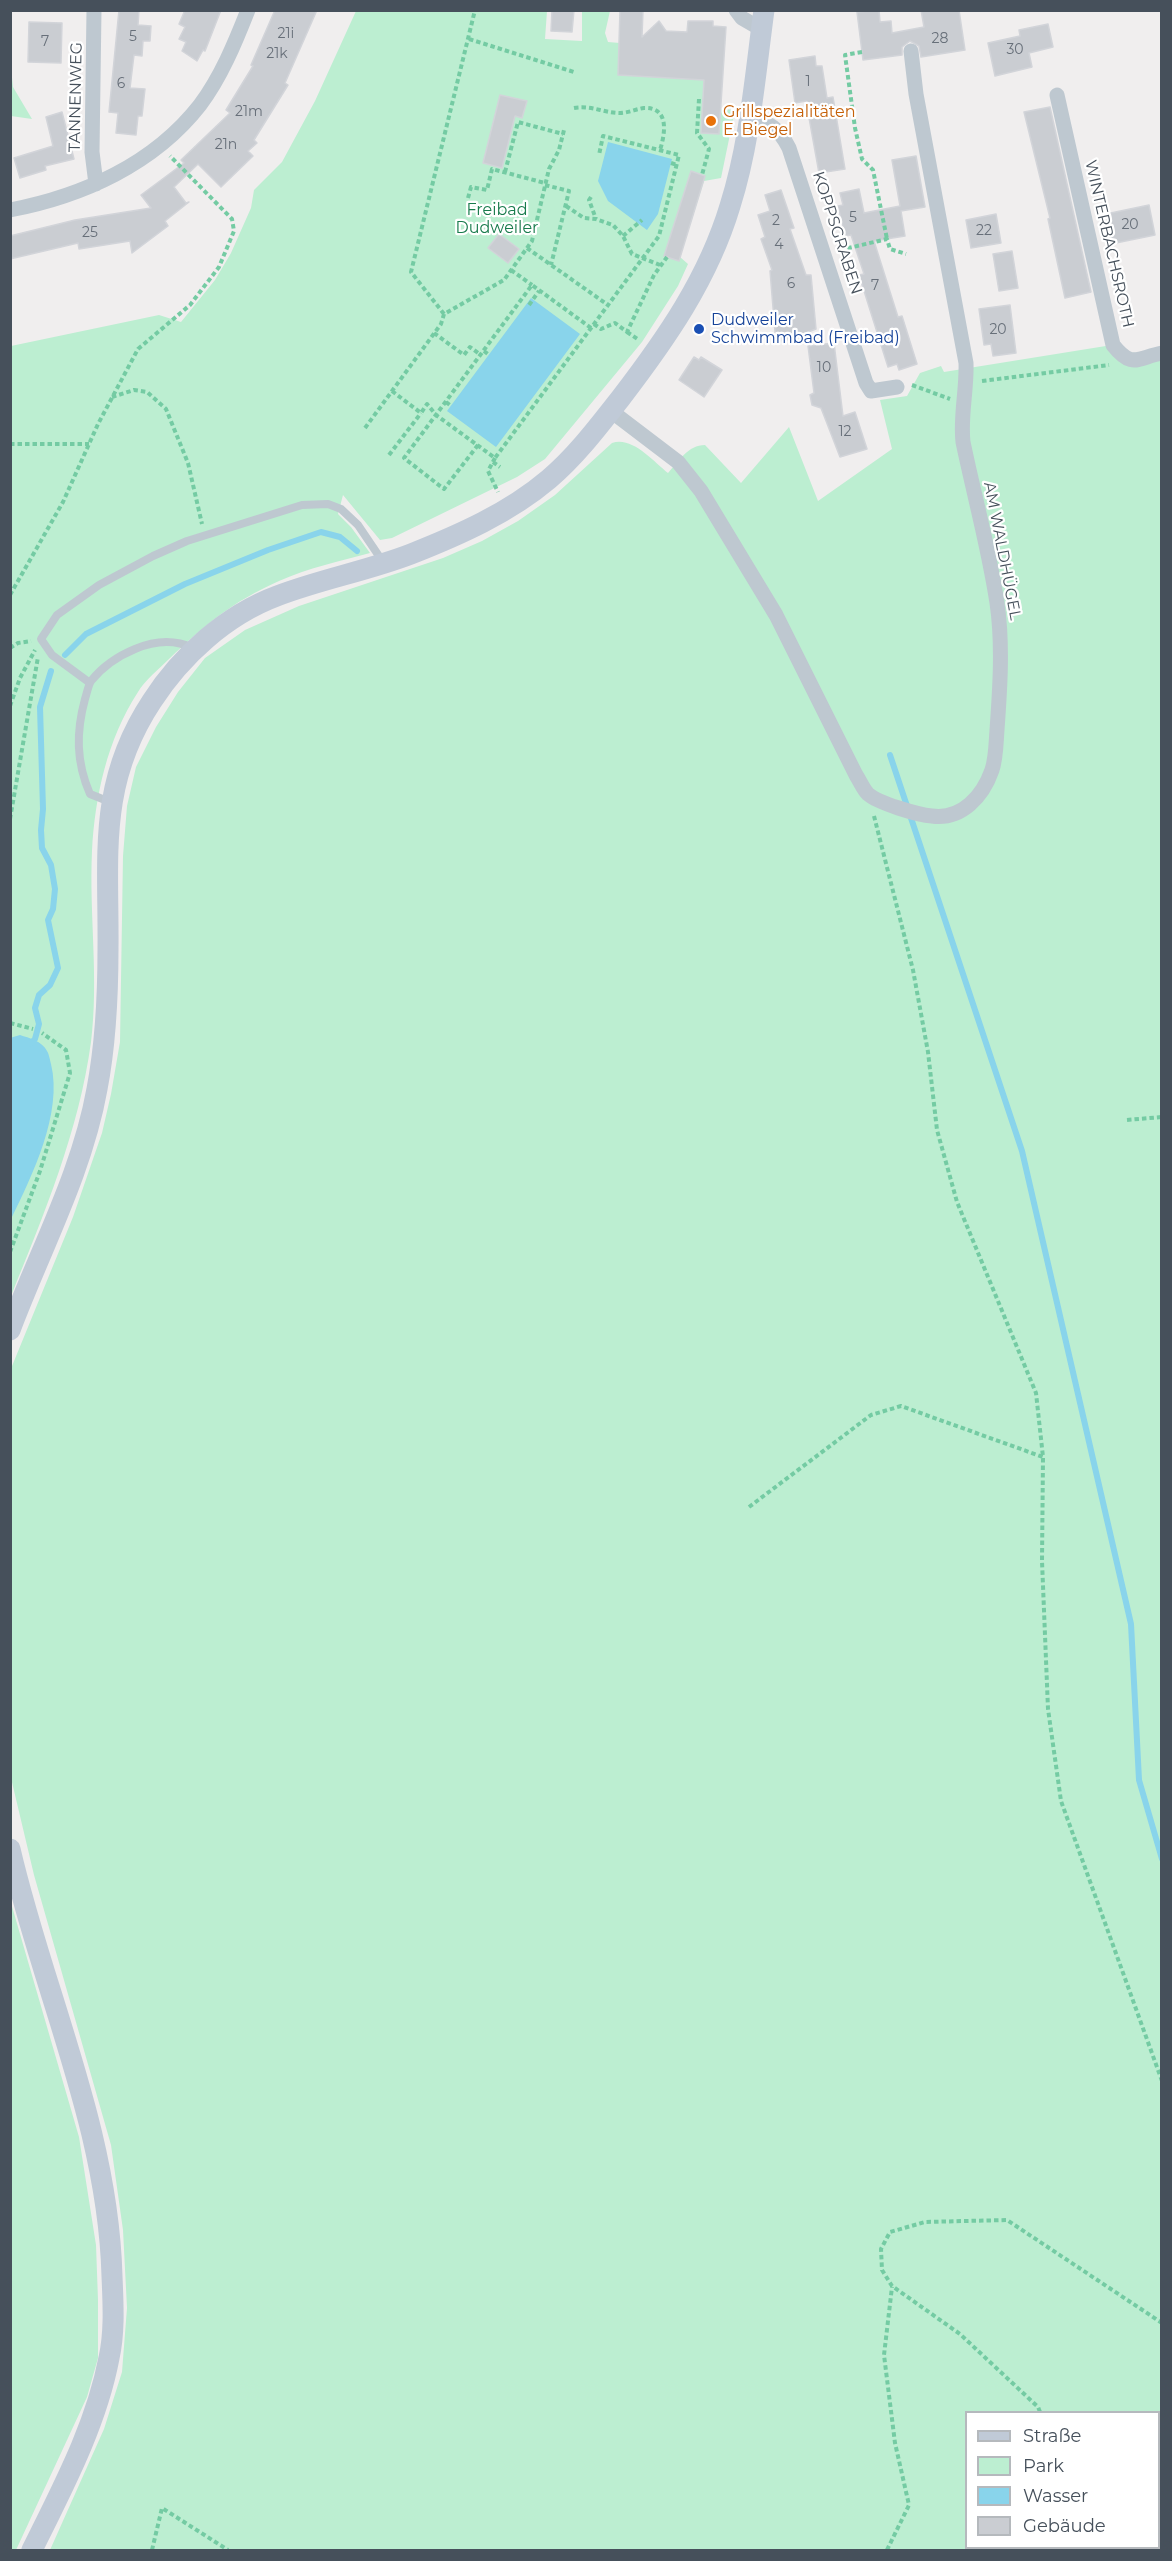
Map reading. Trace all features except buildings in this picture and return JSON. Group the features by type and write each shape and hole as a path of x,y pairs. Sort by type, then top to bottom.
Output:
{"main road":[{"path":"10,1330 58,1213 85,1139 97,1089 105,1039 110,802 122,762 138,725 168,678 195,649 236,617 274,597 384,563 476,526 525,497 568,462 611,411 671,329 706,271 731,204 744,149 762,20"},
{"path":"10,1849 98,2156 111,2236 113,2304 110,2355 100,2399 32,2550"}],"street":[{"name":"TANNENWEG","path":"94,10 92,152 96,184"},
{"path":"10,210 67,196 96,184 161,147 184,123 217,79 248,10"},
{"path":"736,10 742,18 762,20"},
{"name":"AM WALDHÜGEL","path":"869,795 911,812 935,817 954,814 974,802 986,785 993,768 999,700 999,625 995,593 961,424 966,363 916,94 911,51"},
{"name":"WINTERBACHSROTH","path":"1057,95 1113,345 1125,358 1134,361"},
{"name":"KOPPSGRABEN","path":"749,117 774,125 782,134 796,167 866,383 871,391 903,386"},
{"path":"1134,361 1161,353"},
{"path":"611,411 678,462 701,491 776,615 856,775 869,795"}],"lane":[{"path":"90,683 52,655 41,639 57,615 99,585 153,556 201,537 302,505 328,504 341,509 350,516 373,544 384,563"},
{"path":"110,802 90,794 82,776 78,752 79,720 90,683 116,656 152,642 183,643 195,649"}],"path":[{"path":"444,314 411,272 475,10"},
{"path":"469,39 574,72"},
{"path":"862,52 845,55 855,128 862,159 873,170 890,249 906,254"},
{"path":"699,99 697,133 709,149 702,175"},
{"path":"574,108 591,107 619,113 644,108 655,110 663,117 666,126 660,150"},
{"path":"365,428 434,333 444,314 504,280 532,241 545,184 564,132 518,122 505,172"},
{"path":"496,488 488,471 494,460 540,393 580,344 659,236 679,155 603,136 598,155"},
{"path":"10,595 63,502 112,397 138,349 190,305 219,267 234,231 228,215 161,147"},
{"path":"671,163 677,165"},
{"path":"468,198 471,187 487,190 492,169 569,191 551,265"},
{"path":"591,197 596,219"},
{"path":"566,206 584,218 596,219 613,225 623,236 632,254 642,260 660,265"},
{"path":"623,236 642,220"},
{"path":"825,254 887,239"},
{"path":"527,248 608,305"},
{"path":"627,332 660,265 667,257"},
{"path":"511,270 593,326 601,329 615,323 639,340"},
{"path":"478,445 444,489 404,458 532,285"},
{"path":"529,305 539,291"},
{"path":"434,333 464,355 470,347 489,355"},
{"path":"575,341 580,344"},
{"path":"966,383 1134,361"},
{"path":"903,386 963,405"},
{"path":"112,397 134,390 147,392 166,410 188,463 202,518 201,537"},
{"path":"392,391 421,413"},
{"path":"446,402 451,406"},
{"path":"389,456 427,404 436,414 478,445 500,467"},
{"path":"501,441 505,444"},
{"path":"10,444 89,444"},
{"path":"10,648 18,643 41,639"},
{"path":"10,706 20,678 41,639"},
{"path":"10,819 41,639"},
{"path":"869,795 913,970 928,1052 937,1130 957,1202 1036,1393 1043,1457 1042,1561 1048,1709 1060,1801 1161,2082"},
{"path":"10,1023 33,1029"},
{"path":"10,1252 40,1171 70,1073 66,1050 42,1033"},
{"path":"1127,1120 1161,1118"},
{"path":"749,1507 871,1415 902,1406 1043,1457"},
{"path":"1040,2411 960,2334 892,2286 882,2270 881,2249 890,2232 925,2222 1007,2220 1052,2252 1132,2301 1161,2323"},
{"path":"888,2550 909,2505 895,2443 884,2355 892,2286"},
{"path":"152,2550 162,2508 228,2550"}],"green space":[{"name":"Freibad Dudweiler","path":"356,11 547,11 545,39 582,41 582,11 610,11 605,33 608,42 620,43 637,53 724,58 720,109 735,110 721,178 704,181 680,257 688,264 678,286 642,342 545,459 517,477 392,538 380,540 343,495 338,514 351,527 370,553 301,572 247,597 195,635 144,683 138,692 118,729 104,769 96,810 91,875 94,995 91,1042 85,1075 59,1172 11,1296 11,346 159,315 181,322 215,280 231,253 251,208 254,190 282,162 315,101"},
{"path":"11,68 13,87 32,119 11,116"},
{"path":"1112,345 1118,352 1161,354 1161,2550 50,2550 104,2429 122,2372 127,2308 123,2230 111,2145 34,1875 11,1778 10,1371 73,1217 102,1133 111,1094 120,1042 123,856 127,806 136,767 156,727 178,692 205,658 245,630 299,606 443,558 482,541 518,521 555,495 612,443 620,442 635,446 668,473 689,451 705,445 741,483 789,427 818,501 892,449 880,400 907,396 920,373 941,366 944,372"},
{"path":"11,1903 79,2137 96,2245 98,2300 98,2358 87,2397 16,2550 10,2550"}],"water":[{"path":"608,142 672,159 658,214 647,230 608,201 598,181"},
{"path":"531,298 580,334 496,447 447,411"},
{"path":"20,1035 39,1042 48,1052 54,1083 53,1103 43,1144 28,1184 11,1219 10,1038"}],"waterway":[{"path":"65,655 86,634 185,584 268,550 321,532 340,537 357,551"},
{"path":"30,1044 35,1039 39,1024 35,1008 39,995 50,985 58,968 48,920 53,909 55,889 51,865 42,848 41,830 43,809 40,707 51,671"},
{"path":"890,755 1022,1151 1131,1624 1139,1780 1162,1859"}],"place":[{"name":"Grillspezialitäten E. Biegel","path":"711,121"},
{"name":"Dudweiler Schwimmbad (Freibad)","path":"699,329"}]}
